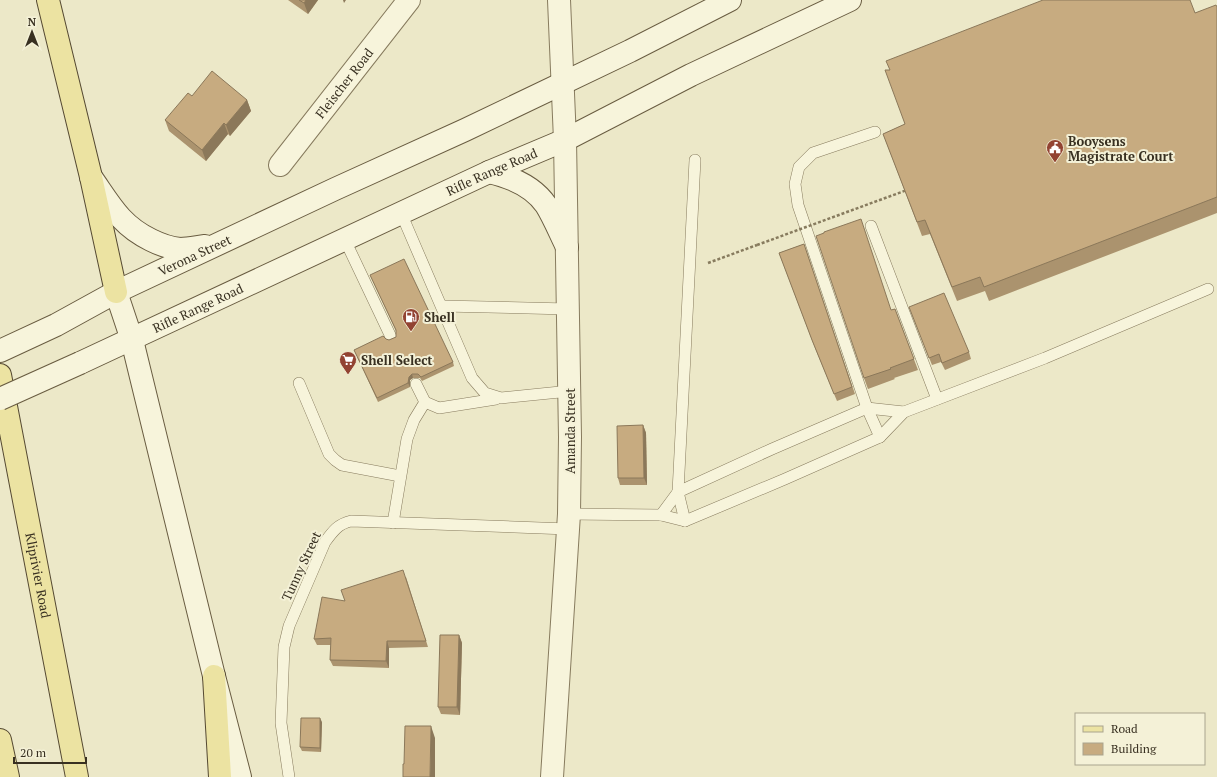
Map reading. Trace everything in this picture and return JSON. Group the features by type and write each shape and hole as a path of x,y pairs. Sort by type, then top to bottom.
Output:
{"main road":[{"path":"48,0 91,177 116,292 132,340 240,777"},
{"name":"Fleischer Road","path":"280,165 408,0"},
{"name":"Amanda Street","path":"552,777 569,522 570,391 565,140 561,84 559,0"},
{"path":"561,84 730,0"},
{"name":"Rifle Range Road","path":"132,340 489,172 565,140 691,75 850,0"},
{"name":"Verona Street","path":"0,351 56,325 116,292 561,84"},
{"path":"489,172 505,175 527,186 546,205 567,247"},
{"path":"91,177 116,212 126,224 138,234 165,247 182,249 222,243"},
{"path":"0,399 132,340"},
{"name":"Kliprivier Road","path":"0,375 77,777"},
{"path":"214,676 220,777"},
{"path":"0,740 8,777"}],"lane":[{"path":"875,132 813,153 800,167 795,184 798,205 867,408 880,437"},
{"path":"695,160 678,492 685,520 785,479 880,437 904,412 1045,358 1208,289"},
{"path":"401,213 472,378 485,394 501,398"},
{"path":"871,226 937,399"},
{"path":"345,240 391,337"},
{"path":"442,306 568,309"},
{"path":"299,384 329,454 335,460 342,465 400,476"},
{"path":"416,384 426,402 439,408 501,398 570,391"},
{"path":"393,522 407,439 414,420 426,402"},
{"path":"661,515 678,492 867,408 904,412"},
{"name":"Tunny Street","path":"289,777 281,723 284,647 289,626 325,542 333,530 343,523 351,520 393,522 569,522 661,515 685,520"}],"path":[{"path":"689,270 910,189"}],"building":[{"path":"299,0 306,0 304,3"},
{"name":"Booysens Magistrate Court","path":"1043,0 1190,0 1195,13 1216,5 1217,197 984,287 980,277 952,287 925,220 917,222 883,134 905,124 885,70 890,70 886,61"},
{"path":"212,71 247,100 226,125 224,123 202,150 165,120 188,93 192,96"},
{"path":"861,219 891,310 895,309 914,359 864,378 816,236"},
{"path":"804,244 852,387 834,394 779,253"},
{"path":"404,259 453,362 421,377 418,374 412,374 409,377 408,383 377,398 354,350 383,336 389,340 396,337 396,330 370,275"},
{"path":"944,293 969,352 942,363 939,354 929,358 909,307"},
{"path":"643,425 644,478 618,478 617,426"},
{"path":"403,570 426,641 387,641 386,661 330,660 331,638 314,639 322,597 345,601 341,590"},
{"path":"440,635 459,635 457,707 438,707"},
{"path":"301,718 320,718 320,748 300,747"},
{"path":"405,726 431,726 430,777 403,777"}],"place":[{"name":"Booysens Magistrate Court","path":"1055,163"},
{"name":"Shell","path":"411,332"},
{"name":"Shell Select","path":"348,375"}]}
